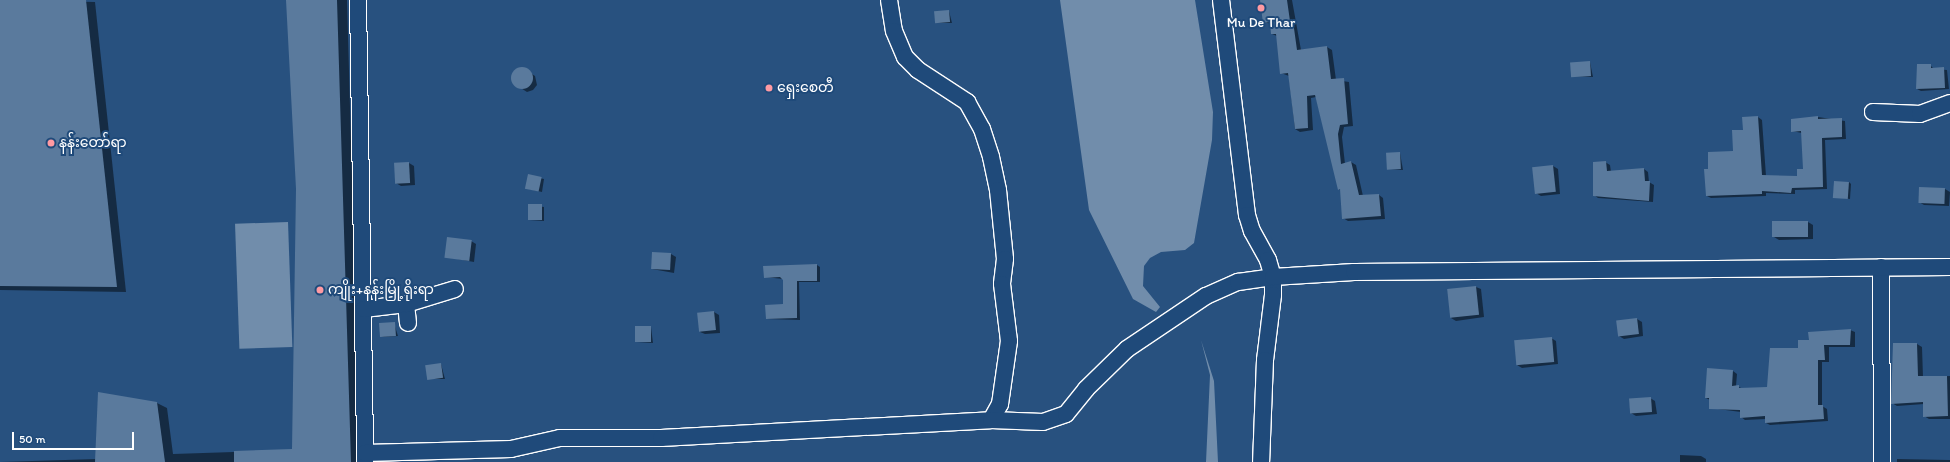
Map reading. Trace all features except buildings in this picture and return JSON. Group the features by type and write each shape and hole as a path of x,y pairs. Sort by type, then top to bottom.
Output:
{"street":[{"path":"358,0 364,309 365,458 511,449 560,438 661,438 991,420 1043,422 1061,416 1127,349 1206,296 1238,282 1273,277 1354,272 1950,267"},
{"path":"889,0 894,30 905,56 918,70 966,102 982,129 992,164 998,190 1005,259 1002,284 1009,340 1000,404 991,420"},
{"path":"1221,0 1247,215 1252,232 1268,260 1273,277 1273,295 1264,367 1261,462"},
{"path":"1873,112 1920,114 1950,103"},
{"path":"1881,267 1882,462"},
{"path":"364,309 406,304 455,289"},
{"path":"406,304 408,323"}],"water":[{"path":"1060,0 1195,0 1213,112 1212,140 1194,243 1185,250 1161,252 1150,258 1144,266 1143,286 1160,307 1156,312 1133,299 1089,210"},
{"path":"288,222 292,347 239,349 235,224"},
{"path":"1201,340 1214,381 1218,462 1206,462 1210,375"}],"place":[{"name":"Mu De Thar","path":"1261,8"},
{"name":"ရှေးစေတီ","path":"769,88"},
{"name":"နန်းတော်ရာ","path":"51,143"},
{"name":"ကျိုး+နန်းမြို့ရိုးရာ","path":"320,290"}]}
